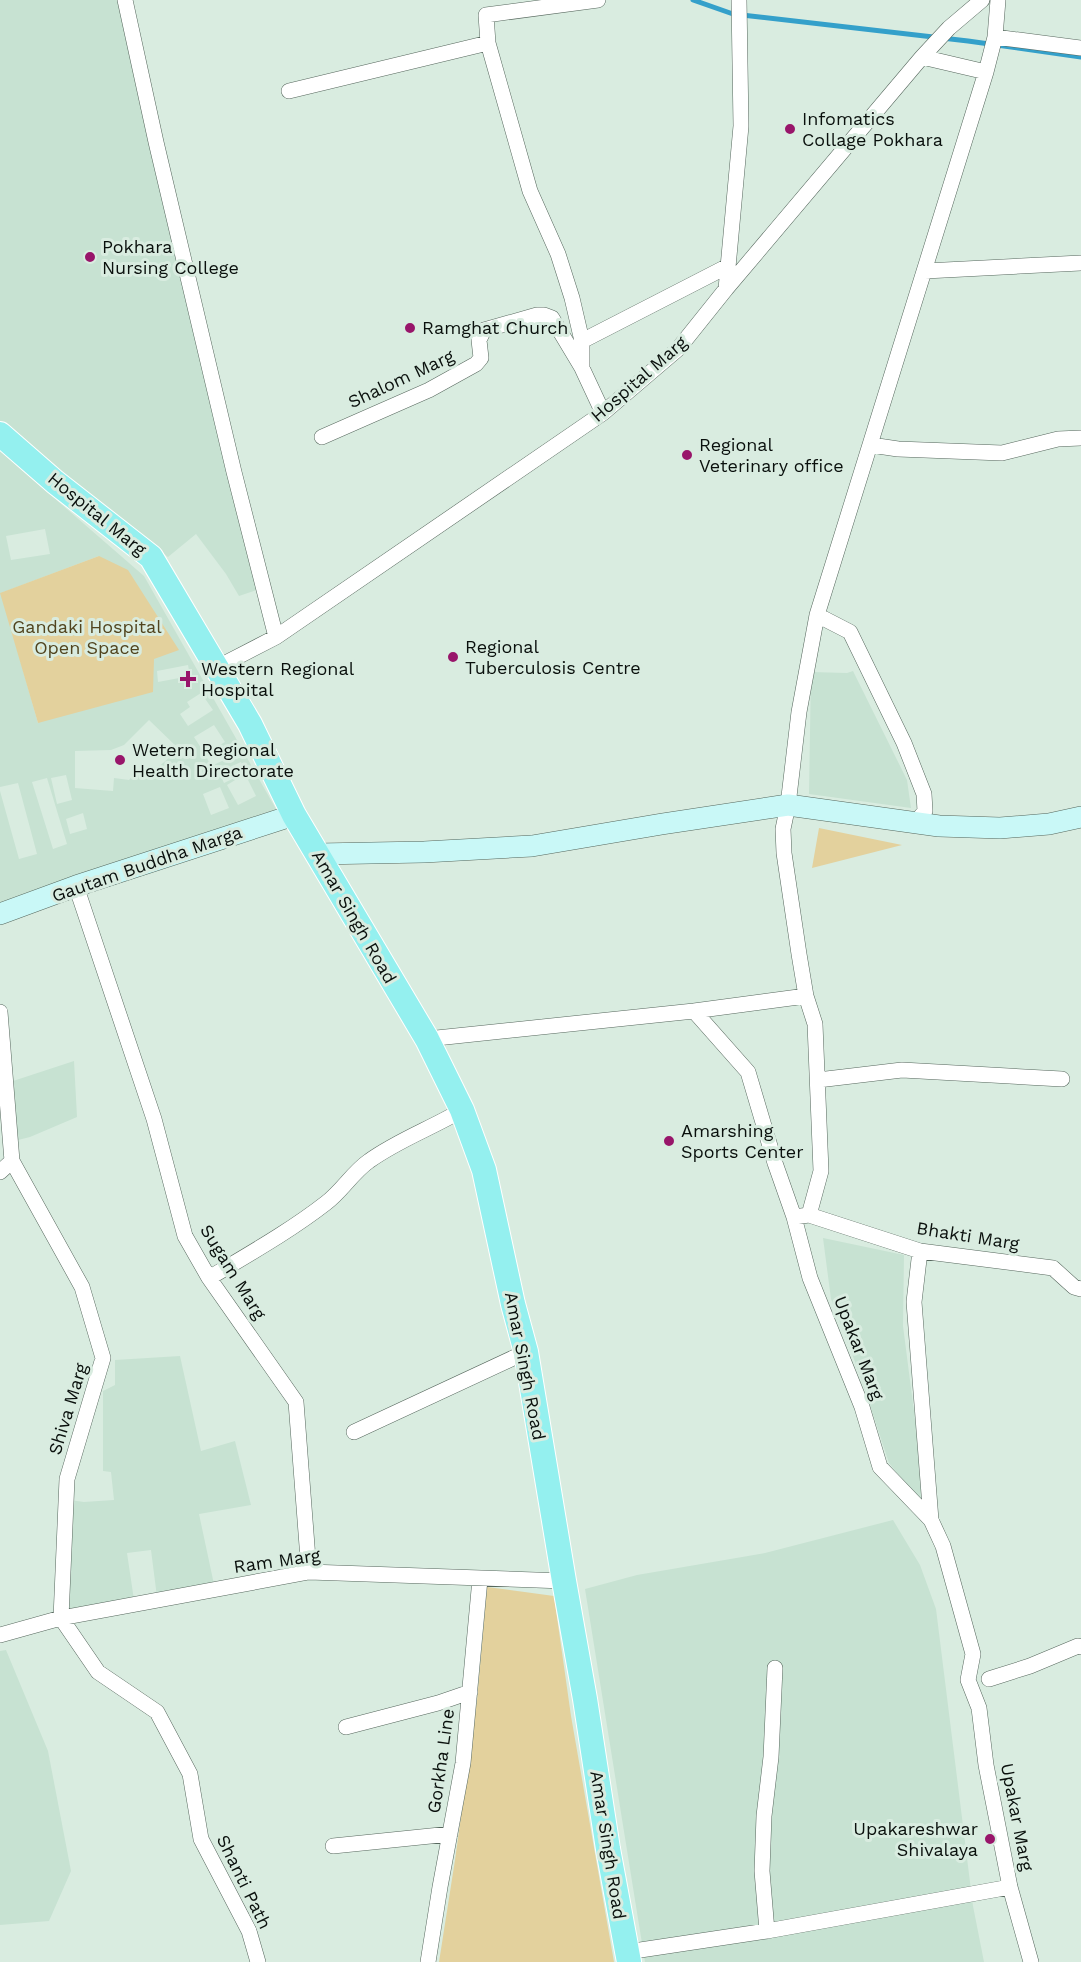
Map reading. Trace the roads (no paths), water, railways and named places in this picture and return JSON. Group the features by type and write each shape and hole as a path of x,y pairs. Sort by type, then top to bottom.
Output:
{"main road":[{"name":"Hospital Marg","path":"0,434 55,482 151,557 250,724 294,815"},
{"path":"318,854 424,852 532,846 788,805 939,826 1000,828 1049,824 1081,818"},
{"name":"Amar Singh Road","path":"294,815 427,1039 462,1110 484,1170 513,1304 526,1352 628,1957"},
{"name":"Gautam Buddha Marga","path":"0,914 76,886 294,815"}],"street":[{"path":"125,0 234,472 276,637"},
{"path":"598,0 486,15 488,43 530,191 558,254 572,298 582,341 582,368 603,413"},
{"path":"726,289 741,126 739,0"},
{"name":"Hospital Marg","path":"216,668 276,637 603,413 678,349 922,57 949,28 982,0"},
{"path":"794,1217 809,1215 821,1171 815,1024 806,996 784,853 783,829 799,712 817,615 986,72 995,37 998,0"},
{"path":"995,37 1081,48"},
{"path":"289,91 488,43"},
{"path":"922,57 986,72"},
{"path":"925,271 1081,263"},
{"path":"582,341 728,266"},
{"name":"Shalom Marg","path":"322,436 429,390 476,364 481,358 479,340 484,330 537,315 552,318 582,368"},
{"path":"871,445 897,449 1002,453 1058,440 1081,438"},
{"path":"817,615 850,632 904,743 924,794 925,810 916,822"},
{"name":"Sugam Marg","path":"76,886 154,1119 185,1236 209,1278 296,1402 309,1572"},
{"path":"427,1039 694,1011 806,996"},
{"name":"Upakar Marg","path":"694,1011 748,1072 794,1217 810,1278 862,1407 880,1467 931,1520 943,1546 973,1653 968,1680 979,1708 986,1766 1010,1887 1031,1962"},
{"name":"Shiva Marg","path":"0,1012 12,1161 82,1287 104,1358 67,1479 61,1618"},
{"path":"818,1080 902,1070 1062,1079"},
{"path":"209,1278 305,1220 331,1199 366,1162 395,1144 435,1126 462,1110"},
{"path":"0,1172 12,1161"},
{"name":"Bhakti Marg","path":"809,1215 920,1251 1053,1268 1074,1287 1081,1289"},
{"path":"920,1251 914,1302 931,1520"},
{"path":"354,1432 526,1352"},
{"name":"Ram Marg","path":"0,1635 61,1618 309,1572 564,1581"},
{"name":"Gorkha Line","path":"429,1962 463,1763 480,1579"},
{"name":"Shanti Path","path":"61,1618 98,1672 156,1712 190,1774 201,1839 249,1931 258,1962"},
{"path":"989,1679 1030,1666 1078,1646 1081,1647"},
{"path":"973,1653 989,1679"},
{"path":"767,1931 763,1860 764,1816 771,1757 775,1668"},
{"path":"979,1708 989,1679"},
{"name":"Gorkha Line","path":"346,1727 438,1703 470,1692"},
{"name":"Gorkha Line","path":"333,1846 450,1834"},
{"path":"628,1957 1010,1887"}],"waterway":[{"path":"693,0 733,14 968,41 1081,57"}],"place":[{"name":"Infomatics Collage Pokhara","path":"790,129"},
{"name":"Pokhara Nursing College","path":"90,257"},
{"name":"Ramghat Church","path":"410,328"},
{"name":"Regional Veterinary office","path":"687,455"},
{"name":"Regional Tuberculosis Centre","path":"453,657"},
{"name":"Western Regional Hospital","path":"188,679"},
{"name":"Wetern Regional Health Directorate","path":"120,760"},
{"name":"Amarshing Sports Center","path":"669,1141"},
{"name":"Upakareshwar Shivalaya","path":"990,1839"}],"park label":[{"name":"Gandaki Hospital Open Space","path":"87,637"}]}
